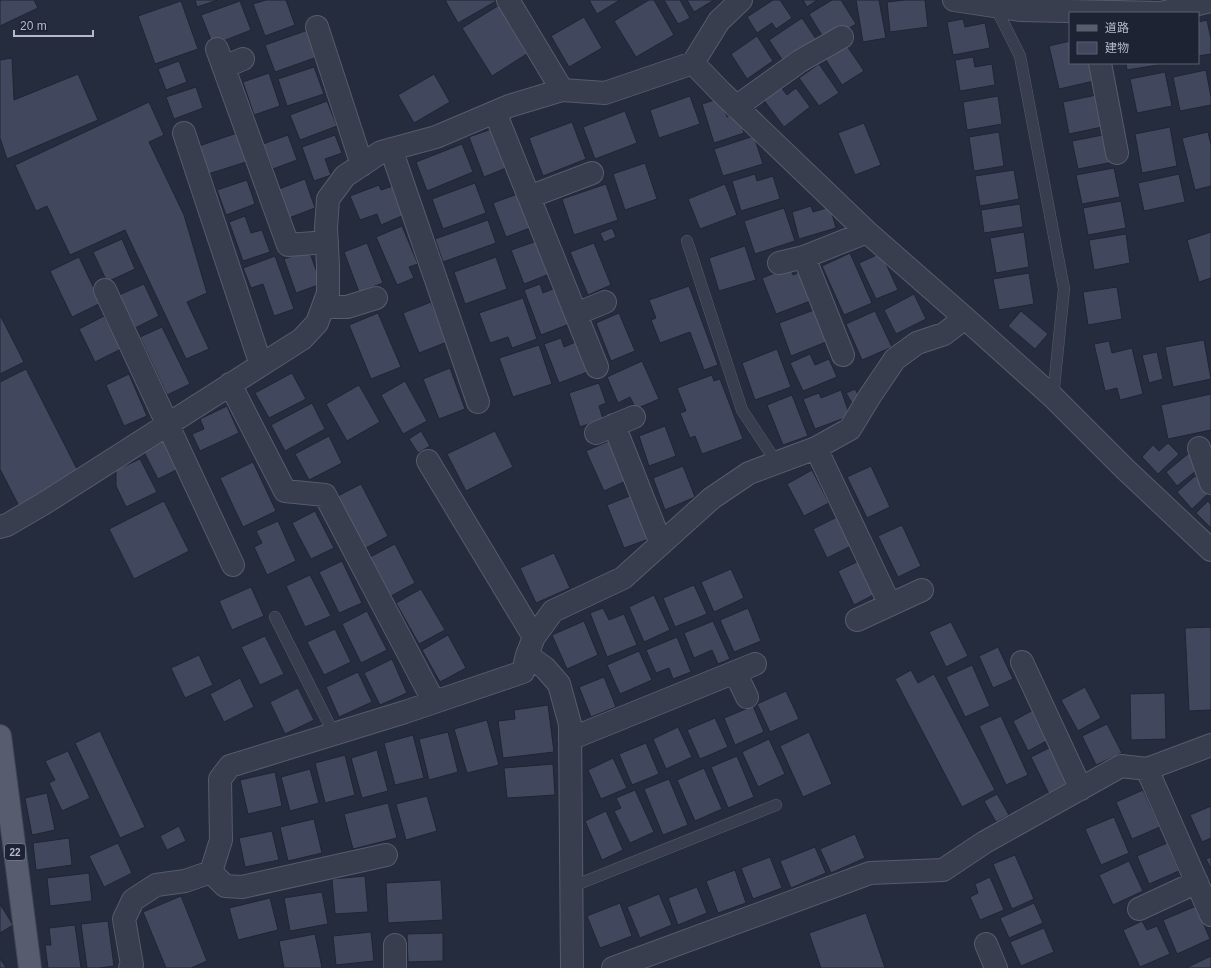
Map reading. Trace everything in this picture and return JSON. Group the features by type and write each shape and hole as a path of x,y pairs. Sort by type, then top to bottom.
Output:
{"main road":[{"name":"22","path":"0,736 30,968"}],"street":[{"path":"508,0 562,90"},
{"path":"0,527 7,525 43,504 302,338 316,323 328,293 326,228 328,199 345,176 381,152 436,137 509,106 562,90 605,93 693,63 719,21 741,0"},
{"path":"954,0 1020,10 1069,12"},
{"path":"1165,12 1211,1"},
{"path":"317,27 362,165"},
{"path":"736,107 800,61 842,38"},
{"path":"228,58 274,179 288,245 327,242"},
{"path":"693,63 736,107 867,232 1052,397 1124,468 1211,550"},
{"path":"1100,64 1117,154"},
{"path":"495,112 597,367"},
{"path":"184,133 261,365"},
{"path":"392,150 478,402"},
{"path":"529,197 592,174"},
{"path":"779,263 804,256 867,232"},
{"path":"804,256 843,355"},
{"path":"105,290 233,565"},
{"path":"323,307 347,307 376,298"},
{"path":"576,314 605,302"},
{"path":"211,872 221,840 220,779 230,766 434,702 523,672 530,646 553,611 623,578 712,498 749,473 816,448 850,429 895,359 917,343 944,334 965,318"},
{"path":"230,384 285,491 325,495 434,702"},
{"path":"634,417 605,429 661,544"},
{"path":"816,448 890,605"},
{"path":"1199,448 1211,483"},
{"path":"428,461 530,646 545,668 559,684 570,724 572,968"},
{"path":"857,620 922,590"},
{"path":"1022,662 1081,789"},
{"path":"570,739 745,668 747,697"},
{"path":"614,968 870,872 944,870 984,842 1121,766 1147,769 1211,745"},
{"path":"1147,769 1211,915"},
{"path":"211,872 224,886 242,887 386,855"},
{"path":"136,967 124,919 133,900 156,885 185,881 211,872"},
{"path":"1140,909 1197,882"},
{"path":"986,944 996,968"},
{"path":"395,945 395,968"}],"lane":[{"path":"995,6 1020,56 1064,289 1052,397"},
{"path":"687,241 742,410 777,463"},
{"path":"275,617 334,734"},
{"path":"571,887 776,805"}],"building":[{"path":"0,0 34,0 38,8 0,26"},
{"path":"195,0 218,0 197,7"},
{"path":"266,0 286,0 295,25 265,36 253,4"},
{"path":"445,0 498,0 458,23"},
{"path":"589,0 620,0 597,14"},
{"path":"649,0 654,0 674,35 636,57 614,21"},
{"path":"664,0 680,0 690,18 678,24"},
{"path":"687,0 714,0 694,12"},
{"path":"773,0 780,0 792,18 776,29 772,23 757,33 747,17"},
{"path":"803,0 817,0 807,7"},
{"path":"832,0 841,0 856,24 826,42 809,14"},
{"path":"856,0 879,0 886,38 863,42"},
{"path":"925,0 928,27 890,32 887,2"},
{"path":"181,1 198,49 155,64 138,16"},
{"path":"240,1 251,30 213,45 201,15"},
{"path":"501,4 530,52 492,76 462,28"},
{"path":"584,17 602,48 569,67 551,36"},
{"path":"802,18 816,39 783,61 769,40"},
{"path":"963,19 965,27 985,23 990,48 953,55 947,22"},
{"path":"1207,20 1211,39 1211,54 1199,56 1199,22"},
{"path":"311,29 320,56 275,72 265,45"},
{"path":"757,36 773,61 747,79 731,54"},
{"path":"1069,41 1069,64 1090,64 1094,81 1059,89 1049,46"},
{"path":"845,43 864,71 842,85 824,57"},
{"path":"973,57 975,67 992,64 995,85 960,91 955,60"},
{"path":"12,58 14,100 78,74 98,120 7,159 0,138 0,60"},
{"path":"179,61 187,82 166,90 158,69"},
{"path":"819,64 839,93 819,106 799,78"},
{"path":"1126,64 1158,64 1158,65 1127,70"},
{"path":"314,67 324,94 287,106 278,79"},
{"path":"1206,70 1211,105 1180,111 1173,77"},
{"path":"1165,72 1172,106 1137,113 1130,79"},
{"path":"269,73 280,106 254,115 243,82"},
{"path":"434,74 450,102 414,123 398,95"},
{"path":"780,86 787,95 796,88 810,107 784,127 763,99"},
{"path":"196,87 203,108 174,119 166,97"},
{"path":"1101,94 1107,126 1069,134 1063,102"},
{"path":"690,96 700,124 659,138 650,110"},
{"path":"998,96 1002,124 967,130 963,102"},
{"path":"721,98 727,117 738,114 744,133 714,143 702,104"},
{"path":"327,101 337,126 300,140 290,115"},
{"path":"149,102 164,135 149,142 184,215 207,293 187,302 209,349 186,359 125,230 70,255 47,206 36,211 15,165"},
{"path":"625,111 637,143 595,159 583,127"},
{"path":"572,122 586,159 543,176 529,138"},
{"path":"864,123 881,165 855,175 838,133"},
{"path":"497,127 511,166 484,177 469,137"},
{"path":"1170,127 1177,166 1142,173 1135,134"},
{"path":"999,132 1004,166 974,171 969,137"},
{"path":"1208,132 1211,145 1211,186 1195,190 1182,138"},
{"path":"237,133 246,162 208,174 199,146"},
{"path":"1108,134 1113,162 1078,169 1072,141"},
{"path":"288,135 297,160 273,169 263,144"},
{"path":"335,135 342,153 325,159 331,175 314,181 302,147"},
{"path":"754,136 763,164 723,176 714,149"},
{"path":"462,144 473,172 427,191 416,162"},
{"path":"645,163 657,199 625,210 613,174"},
{"path":"1114,168 1120,197 1082,204 1076,175"},
{"path":"1014,170 1019,199 980,206 975,176"},
{"path":"755,174 757,181 773,176 780,199 741,211 732,181"},
{"path":"1179,174 1185,202 1144,211 1138,183"},
{"path":"305,179 315,208 289,218 279,189"},
{"path":"247,180 255,204 226,215 217,190"},
{"path":"475,183 486,213 443,229 432,199"},
{"path":"606,184 618,220 574,235 562,199"},
{"path":"725,184 737,215 700,229 688,199"},
{"path":"379,185 381,190 393,186 404,215 381,225 377,214 360,220 350,196"},
{"path":"520,193 533,227 506,237 493,203"},
{"path":"1121,201 1126,228 1088,235 1083,208"},
{"path":"1020,204 1023,227 984,233 981,210"},
{"path":"811,206 813,212 830,207 836,228 799,239 792,212"},
{"path":"784,208 795,241 755,254 744,221"},
{"path":"245,216 251,233 262,230 270,252 243,261 229,222"},
{"path":"488,220 496,243 443,262 435,239"},
{"path":"402,226 418,264 409,267 414,278 397,285 376,237"},
{"path":"612,228 616,237 604,242 600,233"},
{"path":"1024,232 1029,267 996,273 990,238"},
{"path":"1211,232 1211,278 1199,282 1187,240"},
{"path":"1126,234 1130,263 1094,270 1089,240"},
{"path":"122,239 135,269 107,282 93,252"},
{"path":"540,240 552,273 524,284 511,250"},
{"path":"367,243 383,283 359,292 344,252"},
{"path":"594,243 611,285 588,295 570,252"},
{"path":"745,246 756,280 719,291 709,258"},
{"path":"309,250 321,284 296,293 284,259"},
{"path":"850,253 872,303 844,315 822,266"},
{"path":"881,253 898,290 876,299 859,263"},
{"path":"275,256 294,309 274,316 263,284 251,288 243,268"},
{"path":"79,257 101,303 72,317 50,271"},
{"path":"496,257 507,289 465,304 454,272"},
{"path":"790,267 793,275 802,271 813,300 776,314 762,278"},
{"path":"1029,273 1034,304 999,310 993,279"},
{"path":"144,284 159,316 135,328 119,295"},
{"path":"540,284 543,293 558,287 572,323 541,335 524,290"},
{"path":"689,286 718,365 704,370 690,332 660,343 651,320 656,318 649,300"},
{"path":"1117,287 1122,319 1088,325 1083,292"},
{"path":"914,294 926,319 896,334 884,310"},
{"path":"523,298 537,339 512,348 508,337 490,343 479,313"},
{"path":"431,302 447,342 419,353 403,313"},
{"path":"814,310 826,342 791,356 779,323"},
{"path":"875,311 892,347 862,360 846,324"},
{"path":"1021,311 1048,334 1035,349 1008,326"},
{"path":"378,313 401,367 371,379 349,325"},
{"path":"619,313 635,351 611,361 596,323"},
{"path":"0,315 24,362 0,374"},
{"path":"104,316 121,349 95,362 79,329"},
{"path":"162,327 190,384 167,395 140,337"},
{"path":"561,338 564,347 578,341 590,371 559,383 544,344"},
{"path":"1204,340 1211,379 1173,387 1165,347"},
{"path":"1109,341 1112,353 1132,348 1143,394 1120,400 1117,388 1105,391 1094,344"},
{"path":"539,345 552,384 513,397 499,358"},
{"path":"777,349 791,387 755,400 742,363"},
{"path":"1157,352 1163,379 1149,383 1142,355"},
{"path":"810,354 815,365 829,359 837,377 803,391 790,363"},
{"path":"642,361 659,399 636,409 630,397 618,403 607,377"},
{"path":"450,368 465,409 439,419 423,379"},
{"path":"26,369 80,475 19,506 0,469 0,382"},
{"path":"292,373 306,399 269,418 255,393"},
{"path":"129,374 147,416 124,426 106,385"},
{"path":"712,375 714,381 720,379 743,439 702,454 695,436 690,438 680,413 686,411 677,388"},
{"path":"405,381 427,421 403,434 381,395"},
{"path":"599,383 606,403 599,406 603,419 580,427 569,393"},
{"path":"359,385 380,422 347,441 326,404"},
{"path":"855,389 860,398 852,403 846,393"},
{"path":"841,390 850,416 815,429 803,399 819,393 821,398"},
{"path":"1211,394 1211,430 1168,439 1161,405"},
{"path":"792,395 808,436 783,445 767,405"},
{"path":"312,403 325,429 285,451 271,425"},
{"path":"227,406 239,433 200,451 192,434 204,429 200,419"},
{"path":"665,426 676,456 649,466 639,436"},
{"path":"421,431 430,446 418,453 409,439"},
{"path":"495,431 513,467 466,491 447,454"},
{"path":"329,436 342,463 309,480 295,454"},
{"path":"611,440 628,480 604,491 586,451"},
{"path":"164,441 178,469 158,479 144,452"},
{"path":"1168,443 1179,454 1158,474 1142,457 1153,445 1159,451"},
{"path":"1189,453 1201,467 1177,486 1166,472"},
{"path":"140,459 157,492 126,507 116,486 116,470"},
{"path":"253,462 276,511 243,527 220,478"},
{"path":"683,466 695,497 665,510 653,478"},
{"path":"871,466 890,507 867,518 847,477"},
{"path":"812,470 829,503 804,516 787,484"},
{"path":"1195,476 1210,492 1192,509 1177,492"},
{"path":"361,484 388,536 364,549 336,497"},
{"path":"632,495 649,539 624,548 607,505"},
{"path":"164,501 189,551 134,579 109,529"},
{"path":"1208,501 1211,505 1211,528 1196,513"},
{"path":"315,511 334,548 311,559 292,523"},
{"path":"839,516 853,545 827,558 813,529"},
{"path":"278,521 296,561 267,575 254,547 262,543 256,531"},
{"path":"902,525 921,566 898,577 878,536"},
{"path":"395,544 415,583 391,596 370,557"},
{"path":"554,553 570,588 536,603 520,568"},
{"path":"861,560 877,593 854,605 838,571"},
{"path":"342,561 362,603 339,613 319,572"},
{"path":"731,569 744,598 714,612 701,582"},
{"path":"310,575 331,616 305,627 286,586"},
{"path":"694,585 707,614 675,627 663,598"},
{"path":"251,587 264,616 232,630 219,601"},
{"path":"421,589 445,630 419,644 396,603"},
{"path":"654,595 670,630 644,642 629,607"},
{"path":"603,608 609,620 624,614 637,645 607,657 590,613"},
{"path":"748,608 761,641 734,652 720,620"},
{"path":"367,611 387,650 361,663 342,624"},
{"path":"584,621 598,655 567,669 552,635"},
{"path":"713,621 730,659 718,664 712,650 694,658 684,633"},
{"path":"951,622 968,656 946,667 929,632"},
{"path":"1211,627 1211,710 1189,711 1185,628"},
{"path":"335,629 351,662 324,675 307,642"},
{"path":"448,635 466,668 440,682 422,650"},
{"path":"265,636 284,674 260,685 241,647"},
{"path":"677,637 691,672 673,679 669,668 656,673 646,650"},
{"path":"998,647 1013,679 993,688 979,656"},
{"path":"639,651 652,680 620,694 607,665"},
{"path":"199,655 213,685 185,698 171,668"},
{"path":"392,659 407,693 380,705 364,673"},
{"path":"972,665 990,706 965,717 946,677"},
{"path":"911,670 918,683 934,674 995,790 962,807 895,679"},
{"path":"358,672 372,702 339,717 326,687"},
{"path":"604,677 616,707 591,717 579,687"},
{"path":"240,678 254,707 224,722 210,694"},
{"path":"1085,687 1101,718 1078,731 1061,700"},
{"path":"298,688 314,720 285,734 270,702"},
{"path":"786,691 799,719 770,732 757,704"},
{"path":"1165,693 1166,739 1131,740 1130,694"},
{"path":"548,705 554,752 503,758 498,721 515,719 514,710"},
{"path":"753,706 764,732 735,745 724,718"},
{"path":"1035,709 1050,739 1028,751 1013,721"},
{"path":"1001,716 1028,775 1006,785 979,726"},
{"path":"715,718 728,747 700,759 687,730"},
{"path":"487,720 499,765 467,773 454,729"},
{"path":"1107,724 1122,753 1096,765 1082,736"},
{"path":"678,727 692,757 666,769 653,739"},
{"path":"100,731 145,827 120,838 75,743"},
{"path":"448,732 458,772 429,780 419,739"},
{"path":"809,732 832,784 803,797 780,746"},
{"path":"413,735 424,778 395,785 384,743"},
{"path":"769,739 785,774 758,787 742,752"},
{"path":"646,743 659,774 632,785 619,754"},
{"path":"1053,746 1072,786 1050,796 1031,757"},
{"path":"377,750 388,791 362,798 351,758"},
{"path":"68,751 90,798 62,811 49,783 55,780 45,761"},
{"path":"345,755 355,795 325,803 315,763"},
{"path":"737,756 754,797 728,808 711,767"},
{"path":"613,758 627,788 601,799 588,770"},
{"path":"553,764 555,795 507,798 504,768"},
{"path":"704,768 722,809 695,821 677,780"},
{"path":"310,769 319,803 290,811 281,777"},
{"path":"275,772 282,806 248,814 240,780"},
{"path":"669,779 688,825 663,835 644,789"},
{"path":"635,790 654,832 630,843 614,811 621,808 616,798"},
{"path":"1143,790 1160,827 1132,839 1116,802"},
{"path":"47,793 55,830 32,835 25,798"},
{"path":"997,794 1009,815 996,822 984,801"},
{"path":"427,796 437,831 406,840 396,804"},
{"path":"388,803 397,838 353,849 344,814"},
{"path":"1211,806 1211,838 1202,842 1190,815"},
{"path":"606,811 623,850 602,860 585,821"},
{"path":"1114,817 1129,853 1101,865 1085,829"},
{"path":"314,819 322,853 288,861 280,827"},
{"path":"179,826 186,841 167,850 160,836"},
{"path":"272,831 279,860 245,867 239,838"},
{"path":"855,834 865,858 831,873 820,849"},
{"path":"69,838 72,865 36,870 33,843"},
{"path":"118,843 132,873 104,887 89,856"},
{"path":"1167,843 1179,871 1149,884 1137,856"},
{"path":"815,847 826,873 791,888 780,861"},
{"path":"1015,855 1034,899 1012,909 993,864"},
{"path":"770,857 782,888 753,899 741,868"},
{"path":"1211,857 1211,869 1206,859"},
{"path":"1129,861 1143,891 1113,905 1099,875"},
{"path":"735,870 746,903 718,913 706,881"},
{"path":"89,873 92,901 50,906 47,878"},
{"path":"365,876 368,912 335,914 332,879"},
{"path":"990,877 1004,910 980,920 970,897 978,893 975,884"},
{"path":"441,880 443,920 388,923 386,883"},
{"path":"697,887 707,913 678,925 668,898"},
{"path":"322,892 328,924 290,931 284,898"},
{"path":"659,894 672,925 640,938 627,907"},
{"path":"181,896 207,961 191,968 166,968 143,912"},
{"path":"270,898 278,930 238,940 229,908"},
{"path":"620,903 632,936 600,948 587,916"},
{"path":"1034,903 1043,923 1009,938 1000,918"},
{"path":"0,904 13,925 0,933"},
{"path":"1196,906 1210,939 1177,954 1163,920"},
{"path":"866,913 885,968 821,968 809,933"},
{"path":"108,921 114,966 87,968 81,924"},
{"path":"1142,921 1147,930 1157,926 1170,954 1140,967 1123,930"},
{"path":"75,925 81,968 48,968 45,945 51,945 49,928"},
{"path":"1044,928 1054,952 1021,966 1010,942"},
{"path":"371,932 374,961 336,965 333,936"},
{"path":"443,933 443,961 408,962 407,934"},
{"path":"315,934 322,968 284,968 279,941"},
{"path":"1211,956 1211,968 1186,968"},
{"path":"0,958 6,968 0,968"}]}
